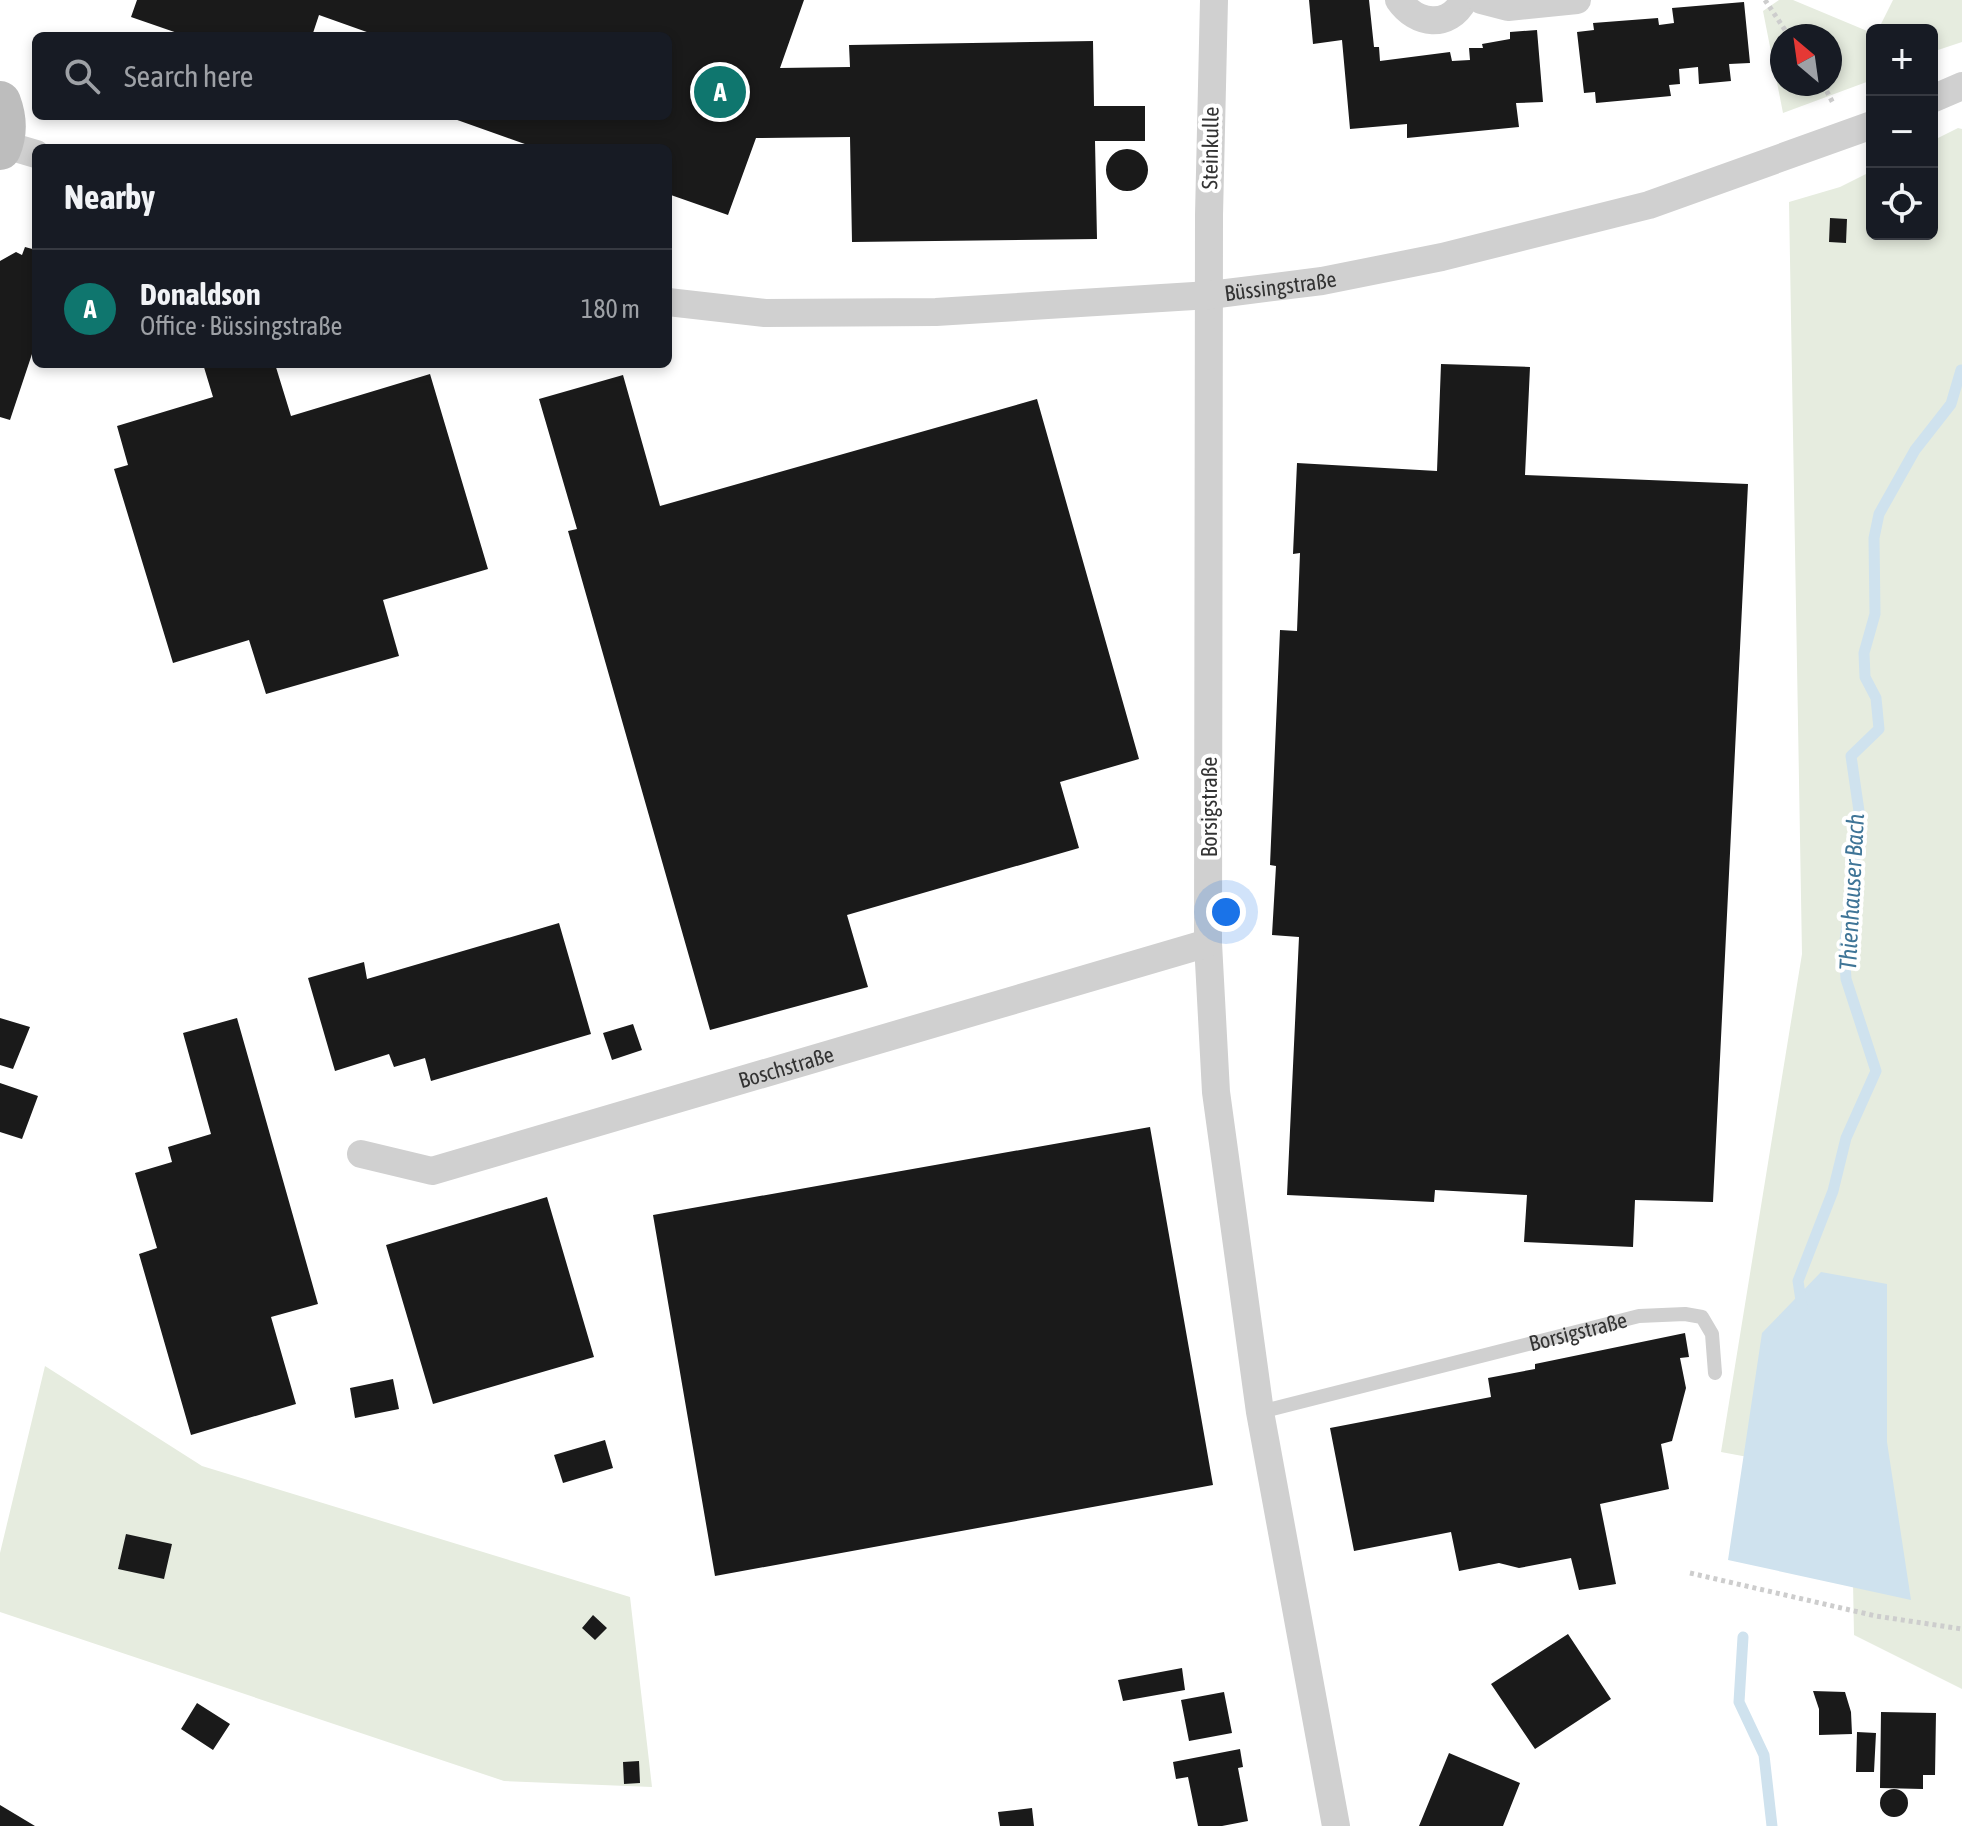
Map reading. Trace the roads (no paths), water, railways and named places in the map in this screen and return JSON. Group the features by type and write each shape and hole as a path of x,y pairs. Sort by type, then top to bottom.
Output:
{"main road":[{"path":"0,102 13,149"}],"street":[{"name":"Steinkulle","path":"1210,295 1214,0"},
{"path":"1399,0 1406,11 1428,21 1452,15 1464,0"},
{"path":"1481,0 1508,7 1577,0"},
{"path":"1938,96 1962,86"},
{"name":"Büssingstraße","path":"672,302 765,313 936,312 1210,295 1337,278 1442,257 1649,205 1866,127"},
{"name":"Borsigstraße","path":"1210,295 1208,943 1216,1092 1260,1412 1336,1826"},
{"name":"Boschstraße","path":"361,1154 432,1171 1208,943"}],"lane":[{"name":"Borsigstraße","path":"1260,1412 1639,1316 1685,1314 1702,1317 1712,1334 1715,1373"}],"water":[{"path":"1821,1272 1887,1284 1887,1442 1911,1600 1728,1560 1762,1333"}],"waterway":[{"name":"Thienhauser Bach","path":"1802,1307 1798,1281 1833,1191 1846,1138 1876,1071 1846,979 1844,949 1860,818 1851,756 1879,729 1876,698 1865,677 1864,653 1875,614 1874,538 1879,514 1915,450 1951,404 1961,370"},
{"name":"Thienhauser Bach","path":"1743,1637 1739,1702 1764,1755 1772,1826"}],"place":[{"name":"Donaldson","path":"720,92"}]}
